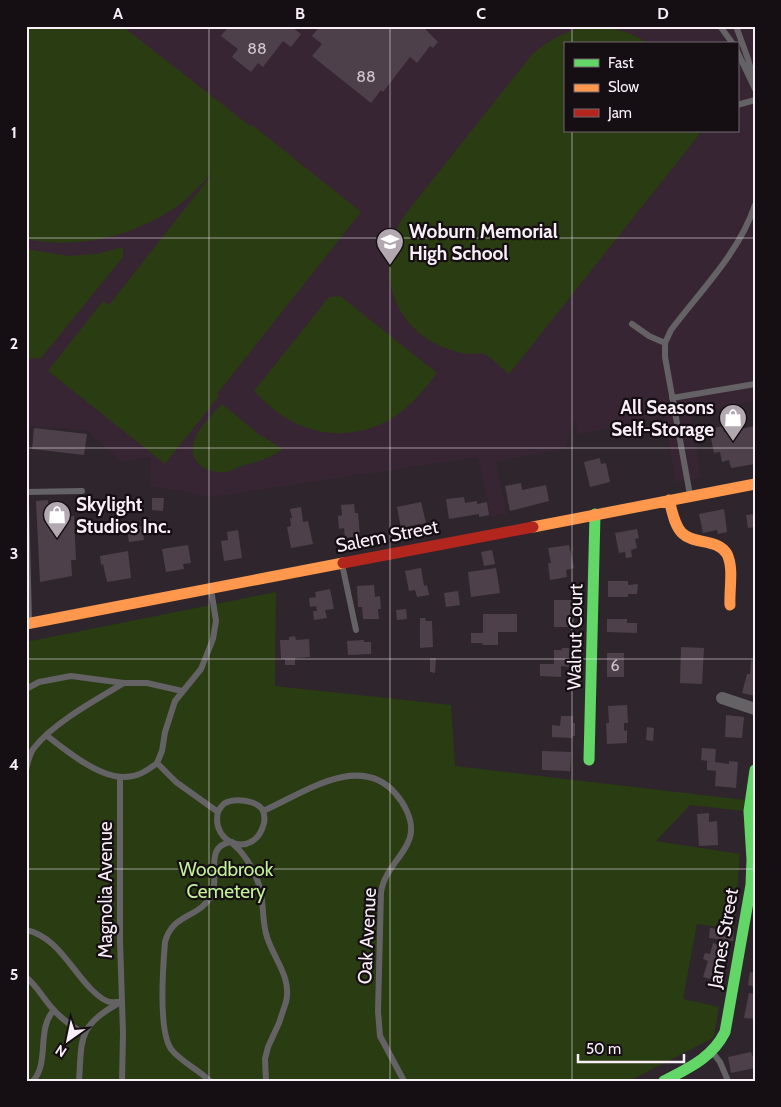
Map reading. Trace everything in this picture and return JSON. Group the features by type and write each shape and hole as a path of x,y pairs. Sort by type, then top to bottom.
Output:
{"street":[{"name":"Salem Street","path":"28,623 755,484"},
{"path":"669,500 678,526 683,534 719,547 726,554 729,564 730,605"},
{"name":"Walnut Court","path":"589,760 595,514"},
{"path":"722,698 755,709"},
{"name":"James Street","path":"664,1081 701,1061 712,1052 721,1041 725,1032 750,885 752,860 749,811 755,770"}],"lane":[{"path":"720,26 732,42"},
{"path":"736,26 755,84"},
{"path":"738,53 755,89"},
{"path":"738,104 755,100"},
{"path":"690,496 664,357 665,343 671,330 737,245 755,205"},
{"path":"632,324 649,336 665,343"},
{"path":"672,398 755,384"},
{"path":"26,492 82,492"},
{"path":"26,500 28,623"},
{"path":"341,563 356,630"},
{"path":"46,736 91,766 120,778 139,775 158,763 171,712 182,691 201,669 213,639 216,621 211,588"},
{"path":"26,689 39,682 71,676 124,683 147,683 182,691"},
{"path":"26,770 33,749 46,736 86,706 124,683"},
{"path":"158,763 164,772 176,782 218,812"},
{"name":"Oak Avenue","path":"263,811 341,776 377,778 392,790 403,804 410,822 411,833 402,852 386,877 381,892 378,1012 380,1036 404,1081"},
{"name":"Magnolia Avenue","path":"120,778 124,1033 122,1081"},
{"path":"210,1081 176,1053 166,1037 164,1023 165,942 169,931 176,922 197,912 209,899 214,889 214,865 217,849 222,844 232,842 246,845 256,840 263,826 265,817 263,811 259,806 242,801 223,804 218,812 216,823 219,832 232,842 245,857 256,879 261,893 264,929 287,984 288,995 267,1053 266,1081"},
{"path":"26,930 47,939 82,980 103,1000 110,1002 122,1001"},
{"path":"26,977 60,1017 84,1034"},
{"path":"79,1081 84,1034 100,1015 122,1001"},
{"path":"33,1081 39,1073 46,1029 49,1018 54,1010"},
{"path":"712,1052 720,1062 728,1081"}],"shaded area":[{"name":"Woburn Memorial High School","path":"26,26 755,26 755,401 690,413 701,477 676,482 664,417 578,434 574,420 566,448 496,462 507,514 491,517 478,457 211,497 151,486 150,457 122,462 86,430 26,426"}],"green space":[{"path":"26,26 122,26 250,126 252,125 361,212 217,394 219,396 165,464 48,371 103,301 109,305 213,173 180,204 145,225 126,232 106,238 66,243 26,239"},
{"path":"584,28 608,28 622,31 646,42 564,42 564,132 701,132 509,374 484,354 461,353 448,349 419,333 406,319 396,303 391,285 389,266 391,247 397,229 407,212 530,57 544,45 559,36"},
{"path":"123,247 123,257 41,358 26,359 26,249 69,256 97,254"},
{"path":"340,296 437,373 411,403 388,421 359,431 329,433 314,430 286,418 254,391 329,297"},
{"path":"222,404 258,434 283,449 264,459 223,472 209,470 200,465 194,458 194,441 203,425"},
{"name":"Woodbrook Cemetery","path":"276,592 275,686 451,705 455,766 745,800 744,811 690,805 656,841 740,854 734,929 697,924 683,999 719,1007 714,1036 711,1039 629,1081 26,1081 26,642"}],"building":[{"path":"229,26 295,26 293,28 301,34 291,47 283,41 263,67 258,63 251,72 232,57 238,49 221,36"},
{"path":"320,26 422,26 438,42 433,48 430,46 417,63 410,57 383,92 381,90 371,103 312,56 322,44 312,36"},
{"name":"All Seasons Self-Storage","path":"723,426 724,432 755,426 755,464 731,468 729,460 722,462 720,452 714,453 709,429"},
{"path":"34,428 87,434 84,455 32,449"},
{"path":"600,458 601,464 606,463 610,482 590,487 584,462"},
{"path":"521,483 522,490 546,485 549,501 510,511 505,486"},
{"path":"464,497 465,503 477,501 477,504 487,502 489,515 479,517 479,514 449,519 446,499"},
{"path":"152,498 164,498 163,511 152,510"},
{"name":"Skylight Studios Inc.","path":"48,500 49,517 74,516 76,560 71,560 72,576 40,582 36,501"},
{"path":"421,502 426,523 401,528 397,507"},
{"path":"354,504 355,513 358,513 360,536 345,538 344,528 339,529 338,516 342,515 341,505"},
{"path":"301,507 303,522 308,521 313,544 291,548 287,527 291,526 290,509"},
{"path":"724,509 727,532 718,534 717,530 703,533 699,514"},
{"path":"755,514 755,527 748,528 746,515"},
{"path":"142,526 144,540 129,542 127,527"},
{"path":"637,529 639,538 635,539 637,548 631,550 632,557 626,558 625,552 619,553 615,533"},
{"path":"238,530 242,558 224,561 221,541 228,540 227,532"},
{"path":"188,545 191,563 183,564 184,569 166,572 162,549"},
{"path":"569,545 574,568 566,570 567,577 550,580 548,563 551,563 548,548"},
{"path":"492,550 495,564 484,566 481,552"},
{"path":"128,551 131,578 107,582 100,556"},
{"path":"421,568 424,586 427,585 429,595 417,597 415,590 409,591 405,571"},
{"path":"496,568 500,593 471,597 468,572"},
{"path":"608,581 628,581 628,585 638,584 637,594 628,594 628,597 608,597"},
{"path":"374,585 375,597 380,596 381,609 378,609 379,619 363,619 362,607 358,607 357,586"},
{"path":"330,589 334,609 325,610 327,618 314,620 313,611 317,611 316,606 310,607 309,598 316,597 315,592"},
{"path":"458,591 460,605 446,607 444,593"},
{"path":"554,600 574,600 574,627 554,627"},
{"path":"406,609 407,619 397,620 396,610"},
{"path":"483,614 517,614 517,632 498,632 498,645 471,643 471,633 483,633"},
{"path":"420,618 432,621 433,647 420,648"},
{"path":"607,619 627,619 627,623 637,623 637,633 607,632"},
{"path":"295,636 296,640 309,639 310,657 295,658 295,665 285,665 285,659 281,659 280,640 289,640 289,637"},
{"path":"364,640 364,642 371,642 371,654 348,655 347,641"},
{"path":"681,647 704,648 702,684 680,683"},
{"path":"562,648 569,648 569,667 561,666 561,677 540,676 540,664 554,664 554,650 562,650"},
{"path":"607,653 624,653 624,677 607,677"},
{"path":"430,658 436,658 435,673 430,672"},
{"path":"751,660 755,661 755,696 742,693 747,674 750,674"},
{"path":"627,705 628,723 624,723 624,731 627,730 627,743 607,744 606,723 609,723 608,706"},
{"path":"726,715 744,717 742,738 725,737"},
{"path":"561,716 573,716 575,736 572,738 552,737 552,725 560,726"},
{"path":"647,727 654,728 653,741 646,740"},
{"path":"702,748 716,749 715,762 701,760"},
{"path":"542,751 571,752 570,771 542,770"},
{"path":"707,761 729,764 729,761 738,762 736,788 715,786 716,771 707,770"},
{"path":"709,813 709,822 717,821 718,845 699,846 697,814"},
{"path":"710,928 734,931 733,941 709,938"},
{"path":"713,943 724,946 720,958 722,959 721,965 718,964 714,980 703,977 708,961 703,959 705,953 710,954"},
{"path":"750,972 755,973 755,987 748,985"},
{"path":"749,993 755,994 755,1019 744,1018"},
{"path":"751,1052 753,1057 755,1057 755,1068 731,1073 728,1057"}],"traffic: fast":[{"path":"589,760 595,514"},
{"path":"664,1081 707,1056 725,1032 751,885 752,860 749,811 755,770"}],"traffic: slow":[{"path":"533,527 755,484"},
{"path":"669,500 675,522 682,533 687,537 712,543 723,549 727,554 731,572 730,605"},
{"path":"26,624 343,563"}],"traffic: jam":[{"path":"343,563 533,527"}],"place":[{"name":"Woburn Memorial High School","path":"390,266"},
{"name":"All Seasons Self-Storage","path":"733,442"},
{"name":"Skylight Studios Inc.","path":"57,539"}]}
